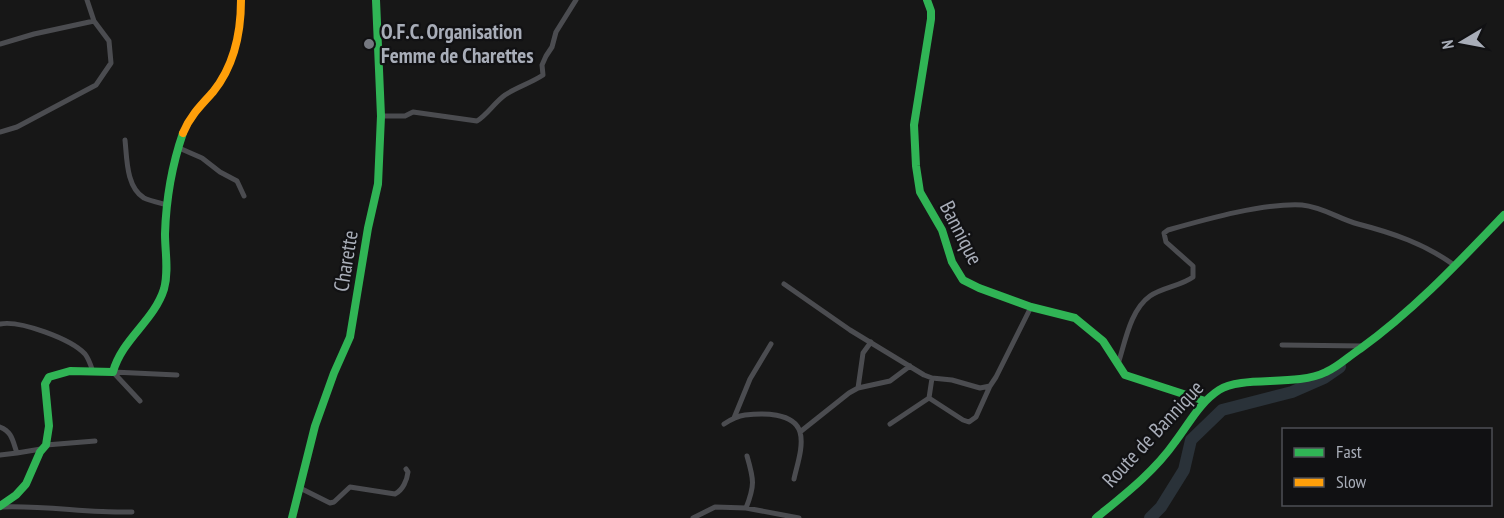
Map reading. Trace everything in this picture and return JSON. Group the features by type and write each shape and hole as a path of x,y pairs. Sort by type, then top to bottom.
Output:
{"street":[{"path":"0,132 17,127 96,85 111,63 109,41 94,21 87,0"},
{"path":"113,372 118,356 154,309 163,293 167,277 165,237 167,205 186,124 230,66 237,45 241,0"},
{"name":"Charette","path":"292,518 324,400 350,337 368,228 378,184 381,116 375,0"},
{"path":"381,116 405,116 412,112 477,121 484,117 491,106 506,94 543,75 542,65 556,32 576,0"},
{"name":"Bannique","path":"927,0 931,19 914,125 916,166 920,192 942,230 952,262 963,280 1031,307 1075,318 1103,341 1125,375 1205,401"},
{"path":"0,44 94,21"},
{"path":"125,140 130,179 137,192 145,198 167,205"},
{"path":"180,148 202,158 220,172 237,181 244,196"},
{"path":"1118,365 1137,312 1145,301 1149,297 1194,277 1193,266 1166,242 1164,233 1168,230 1218,216 1281,206 1303,205 1327,210 1348,221 1410,239 1438,253 1454,265"},
{"name":"Route de Bannique","path":"1096,518 1139,482 1168,451 1194,412 1220,388 1238,384 1306,379 1327,372 1388,329 1427,295 1504,215"},
{"path":"784,284 871,342 932,378 952,380 980,388 990,386"},
{"path":"929,398 963,420 969,422 976,417 1031,307"},
{"path":"0,324 8,322 31,327 76,346 88,358 93,372"},
{"path":"858,388 863,353 871,342"},
{"path":"734,418 750,379 771,344"},
{"path":"1282,345 1364,346"},
{"path":"800,432 858,388 890,381 910,366"},
{"path":"0,506 27,483 44,447 49,426 45,384 49,377 70,371 177,375"},
{"path":"113,372 140,401"},
{"path":"890,424 929,398 932,378"},
{"path":"724,424 744,415 776,415 796,424 800,432 801,444 794,479"},
{"path":"0,427 11,434 17,453"},
{"path":"0,455 95,441"},
{"path":"746,508 753,490 748,459"},
{"path":"300,488 330,503 350,487 395,494 402,488 408,475 406,470"},
{"path":"0,506 51,507 99,513 132,512"},
{"path":"693,518 716,507 746,508 799,518"}],"waterway":[{"path":"1150,518 1161,507 1184,470 1191,440 1222,410 1292,392 1324,378 1340,367"}],"traffic: fast":[{"path":"292,518 315,426 350,337 368,228 378,184 381,116 376,0"},
{"path":"927,0 931,19 914,125 916,166 920,192 942,230 952,262 963,280 1031,307 1075,318 1103,341 1125,375 1205,401"},
{"path":"0,506 16,495 26,484 40,452 46,445 49,426 45,384 49,377 70,371 113,372 123,350 159,300 164,289 166,275 165,234 168,196 183,133"},
{"path":"1096,518 1158,463 1200,407 1212,395 1219,390 1241,383 1300,379 1326,372 1335,367 1380,334 1417,302 1504,215"}],"traffic: slow":[{"path":"183,133 192,116 220,82 231,60 238,37 241,0"}],"place":[{"name":"O.F.C. Organisation Femme de Charettes","path":"369,44"}]}
